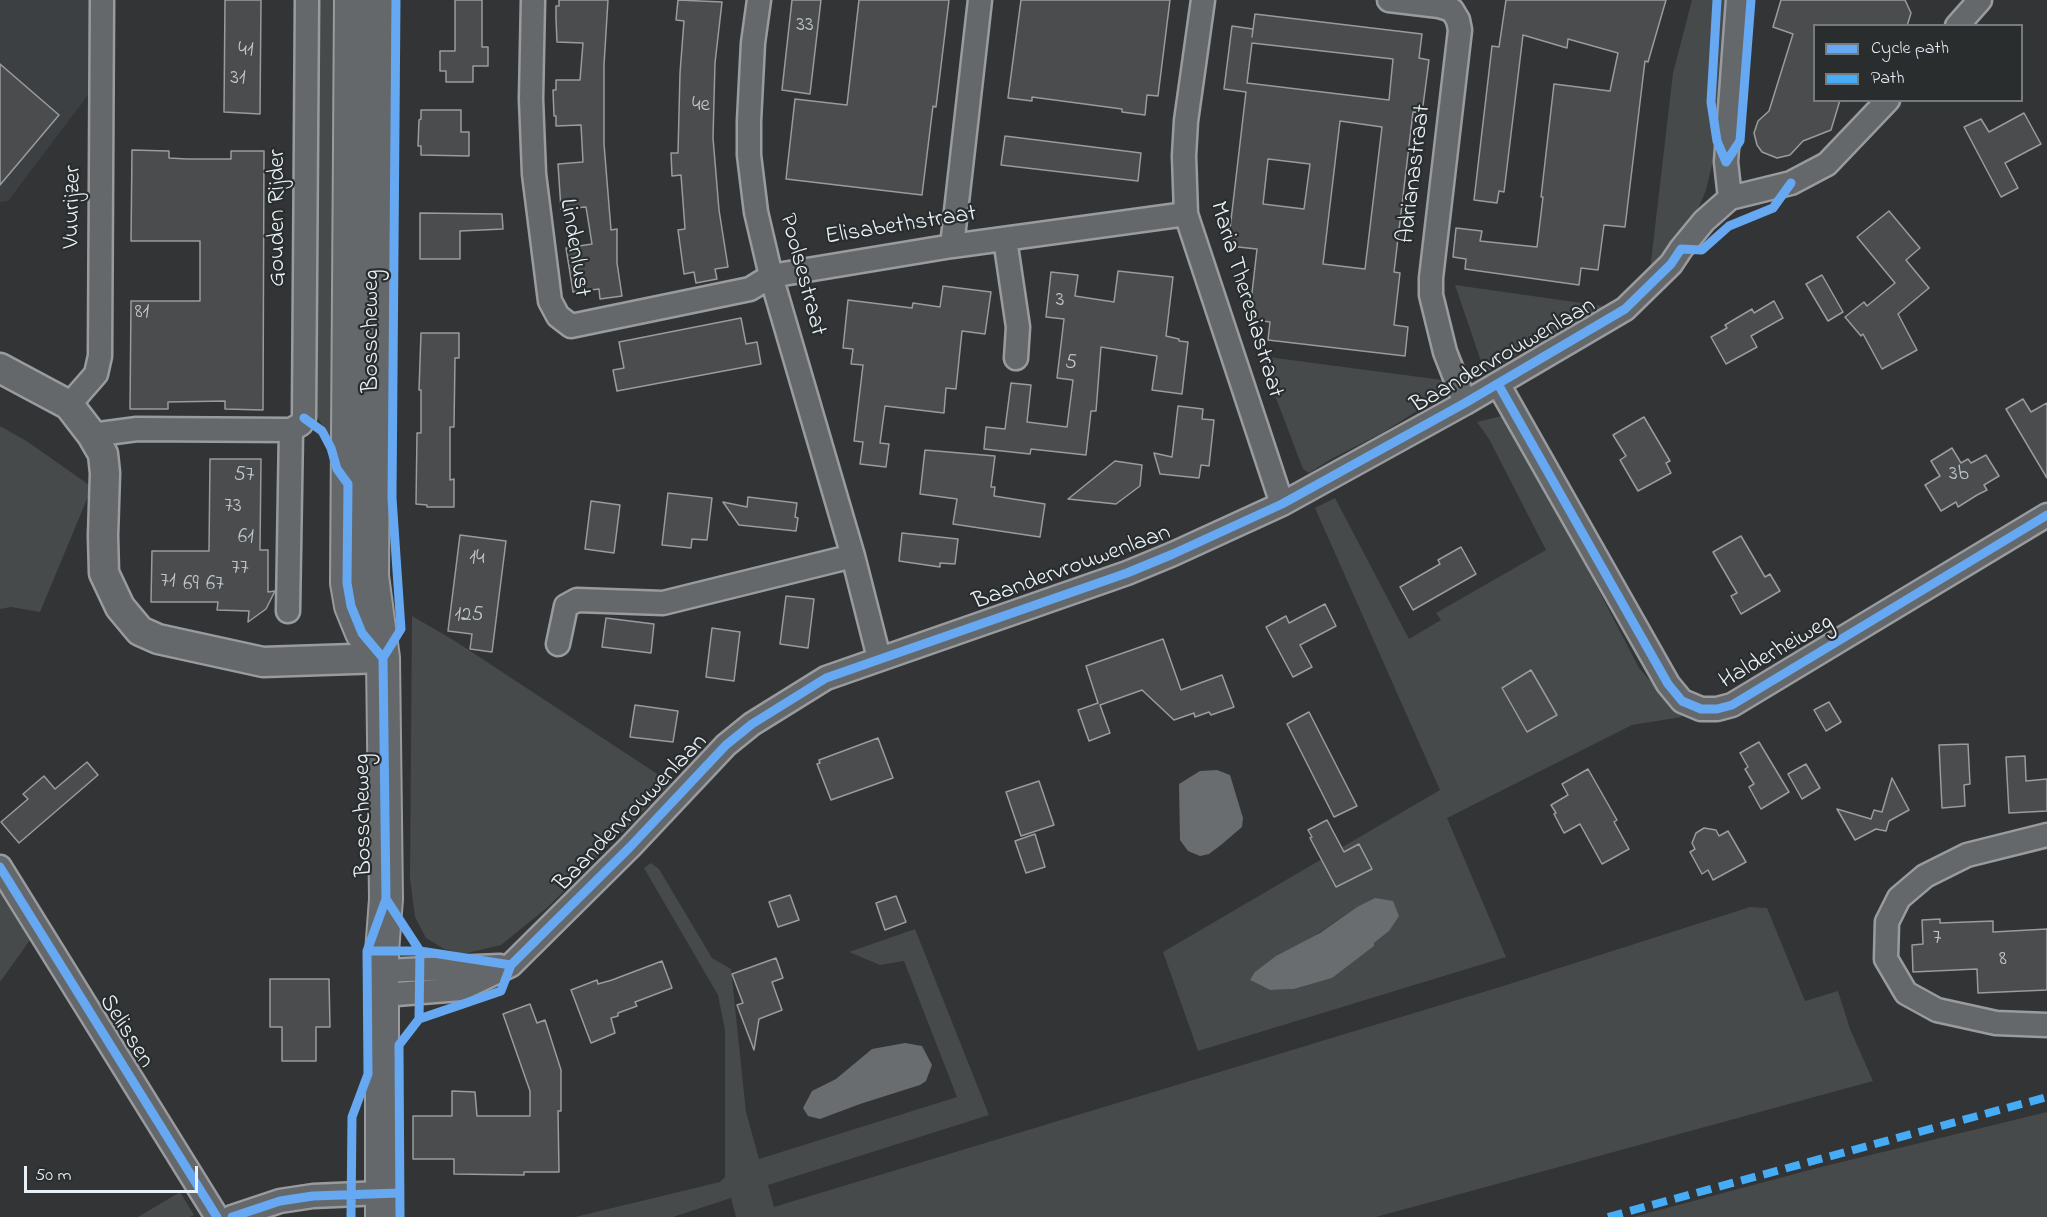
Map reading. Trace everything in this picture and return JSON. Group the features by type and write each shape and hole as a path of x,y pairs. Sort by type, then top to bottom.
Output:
{"main road":[{"name":"Bosscheweg","path":"351,0 346,583 351,606 362,633 383,658"},
{"name":"Bosscheweg","path":"376,0 372,576 383,658 386,899 383,983 382,1205"}],"street":[{"name":"Vuurijzer","path":"69,405 96,374 99,356 102,0"},
{"name":"Gouden Rijder","path":"288,611 291,430 301,424 304,418 307,0"},
{"name":"Lindenlust","path":"533,0 531,99 534,174 550,301 558,316 571,326 750,290 771,276"},
{"name":"Poolsestraat","path":"759,0 753,43 749,155 756,212 771,276 853,556 879,658"},
{"path":"952,246 980,0"},
{"name":"Maria Theresiastraat","path":"1203,0 1186,121 1184,156 1186,214 1282,504"},
{"name":"Adrianastraat","path":"1389,0 1439,6 1452,10 1458,20 1460,30 1431,278 1431,296 1445,352 1465,403"},
{"path":"1738,0 1726,162 1730,198 1791,183 1827,164 1886,102"},
{"path":"1959,24 1980,0"},
{"name":"Baandervrouwenlaan","path":"383,983 461,989 511,965 630,847 726,745 753,724 826,678 1127,573 1282,504 1465,403 1625,309 1671,264 1704,221 1730,198"},
{"name":"Elisabethstraat","path":"771,276 952,246 1186,214"},
{"name":"Elisabethstraat","path":"1005,239 1018,327 1016,358"},
{"path":"0,368 69,405 103,454 105,473 104,573 120,607 140,631 158,639 263,662 383,658"},
{"name":"Halderheiweg","path":"1498,384 1668,684 1682,701 1701,709 1717,709 1732,705 2047,515"},
{"path":"92,435 137,429 291,430"},
{"path":"558,644 566,606 577,600 663,603 853,556"},
{"path":"2047,835 1967,855 1925,876 1899,898 1887,922 1886,959 1906,993 1937,1010 1996,1023 2047,1025"},
{"name":"Selissen","path":"0,867 217,1217"},
{"path":"232,1217 280,1201 313,1196 382,1205"}],"shaded area":[{"path":"0,0 94,0 94,87 8,201 0,202"},
{"path":"316,0 346,0 335,446 314,412"},
{"path":"1692,0 1729,0 1715,152 1706,190 1685,241 1649,279 1673,73"},
{"path":"1455,285 1603,306 1485,373"},
{"path":"1260,356 1450,381 1447,392 1382,433 1309,473 1303,469"},
{"path":"1506,415 1513,425 1639,668 1682,717 1632,725 1447,818 1506,957 1198,1051 1163,952 1440,790 1315,508 1335,498 1409,639 1441,620 1436,613 1546,550 1489,439 1477,422","holes":["1357,907 1389,931 1374,943 1374,946 1331,978 1294,989 1270,990 1250,980"]},
{"path":"0,426 28,442 92,487 40,612 11,607 0,609"},
{"path":"412,616 455,641 671,783 548,907 501,945 463,954 444,949 426,938 415,917 410,878"},
{"path":"1217,770 1230,775 1243,818 1242,827 1209,854 1200,856 1188,851 1180,840 1179,784 1200,771"},
{"path":"651,863 659,869 712,958 731,969 746,1112 759,1159 957,1097 904,961 880,965 849,952 915,929 989,1115 768,1185 774,1207 1500,987 1750,907 1767,908 1805,1001 1838,991 1850,1029 1873,1081 1376,1217 736,1217 731,1198 673,1217 575,1217 720,1182 725,1177 725,1030 718,995 644,868"},
{"path":"0,889 30,940 0,982"},
{"path":"1375,898 1393,901 1399,916 1389,931 1374,943 1374,946 1332,978 1294,989 1270,990 1250,980 1255,972 1276,956 1320,933 1357,907"},
{"path":"905,1043 922,1046 932,1065 926,1081 820,1119 808,1116 803,1108 812,1091 836,1079 872,1049"},
{"path":"2047,1112 2047,1217 1633,1217 1817,1168"},
{"path":"180,1192 194,1215 190,1217 138,1217"}],"building":[{"path":"225,0 261,0 260,114 224,112"},
{"path":"455,0 482,0 482,47 488,47 488,66 473,66 473,82 446,82 446,71 440,71 440,51 455,51"},
{"path":"559,0 608,0 604,65 604,144 611,230 617,229 617,263 622,296 600,299 599,289 573,292 566,248 592,244 586,207 561,209 558,164 583,162 581,125 556,126 553,90 556,90 556,80 580,80 583,43 557,42 556,6 559,6"},
{"path":"678,0 722,2 715,63 713,138 719,210 728,267 715,269 717,279 696,283 694,272 684,274 678,230 685,229 681,175 672,176 671,153 678,153 684,21 676,20"},
{"path":"792,0 821,0 810,94 782,90"},
{"path":"859,0 949,0 922,195 786,179 795,99 847,105"},
{"path":"1021,0 1170,0 1158,96 1147,95 1145,115 1122,112 1122,109 1032,97 1032,101 1008,98"},
{"path":"1506,0 1666,0 1648,62 1645,61 1625,227 1604,225 1598,270 1581,268 1579,285 1465,269 1466,259 1453,257 1456,228 1482,231 1480,241 1537,247 1554,84 1610,91 1618,53 1568,39 1567,48 1523,35 1504,192 1499,191 1497,203 1474,200 1492,46 1499,47"},
{"path":"1781,0 1905,0 1911,13 1908,24 1813,24 1813,102 1839,102 1831,130 1803,141 1790,155 1777,158 1762,152 1757,145 1754,133 1758,121 1769,111 1793,34 1773,27"},
{"path":"1255,14 1422,34 1419,58 1429,60 1422,113 1413,112 1394,272 1400,273 1394,325 1408,327 1405,356 1268,340 1270,322 1249,319 1257,249 1228,246 1246,92 1224,89 1232,26 1253,29 1252,37","holes":["1252,43 1393,59 1389,100 1247,83","1340,121 1382,127 1365,269 1323,264","1268,159 1310,164 1304,209 1263,204"]},
{"path":"0,64 59,115 0,185"},
{"path":"421,110 461,110 461,132 469,132 469,156 421,155 421,146 418,146"},
{"path":"2024,113 2041,144 2005,163 2018,188 2001,197 1964,127 1981,119 1989,132"},
{"path":"1005,136 1141,153 1138,181 1001,165"},
{"path":"132,150 169,151 169,158 187,159 231,159 231,151 264,151 263,410 225,409 225,401 168,402 168,409 130,409 131,301 200,301 200,241 131,241"},
{"path":"1889,211 1920,248 1906,260 1929,288 1898,314 1917,350 1882,369 1863,334 1861,336 1845,317 1864,302 1867,306 1895,283 1857,237"},
{"path":"420,213 502,214 503,229 460,231 460,259 420,259"},
{"path":"1118,271 1173,277 1166,336 1188,342 1182,394 1152,390 1157,356 1101,347 1096,411 1091,411 1086,455 1031,449 1030,454 984,449 986,427 1005,429 1011,383 1031,385 1027,422 1067,427 1073,380 1057,378 1064,319 1046,317 1051,272 1078,275 1075,296 1114,302"},
{"path":"1822,275 1843,312 1828,321 1806,284"},
{"path":"943,286 991,292 985,334 962,331 956,389 946,388 944,413 885,406 880,443 889,444 886,467 860,464 863,442 854,441 863,365 851,364 853,349 843,348 848,300 912,308 913,303 940,307"},
{"path":"1774,301 1783,318 1751,336 1757,347 1726,364 1711,337 1727,328 1725,325 1752,309 1754,313"},
{"path":"741,318 746,344 757,342 761,364 617,391 613,370 624,368 619,342"},
{"path":"421,333 459,333 459,358 455,358 454,427 450,427 450,480 454,479 454,507 427,507 427,505 416,504 417,433 421,433 421,390 419,390"},
{"path":"2023,399 2031,412 2047,403 2047,478 2006,409"},
{"path":"1178,406 1203,409 1202,419 1214,420 1209,466 1201,465 1199,478 1160,474 1154,453 1172,457"},
{"path":"1644,417 1670,461 1666,463 1671,473 1638,491 1620,460 1626,456 1613,435"},
{"path":"1952,448 1961,463 1968,459 1971,463 1986,455 1999,476 1984,485 1987,490 1958,507 1956,502 1941,511 1925,485 1940,476 1931,461"},
{"path":"925,450 995,456 991,487 995,487 994,496 1045,504 1040,537 953,524 957,499 920,494"},
{"path":"210,459 261,459 260,550 268,550 268,592 275,591 266,609 248,622 249,611 217,610 218,602 151,602 152,551 209,551"},
{"path":"1115,461 1142,465 1140,486 1116,504 1068,499"},
{"path":"668,493 712,498 707,540 692,539 691,548 662,545"},
{"path":"748,497 797,503 796,531 739,525 723,502 747,507"},
{"path":"591,501 620,505 614,553 585,549"},
{"path":"902,533 958,539 955,564 940,563 940,567 899,561"},
{"path":"460,535 506,541 492,652 470,649 472,634 448,631"},
{"path":"1741,536 1765,577 1770,574 1780,591 1741,614 1731,596 1737,593 1713,552"},
{"path":"1461,547 1476,574 1413,610 1400,587 1440,564 1438,560"},
{"path":"786,596 814,599 808,648 780,644"},
{"path":"1325,604 1336,626 1300,645 1312,667 1293,677 1266,627 1286,616 1289,623"},
{"path":"606,618 654,624 651,653 602,647"},
{"path":"712,628 740,632 734,681 706,677"},
{"path":"1163,639 1181,690 1222,675 1234,707 1211,715 1209,712 1195,717 1194,713 1174,720 1142,690 1100,705 1110,733 1089,741 1078,710 1098,703 1086,666"},
{"path":"1531,670 1557,715 1527,732 1502,688"},
{"path":"1829,702 1841,722 1826,731 1814,710"},
{"path":"635,705 678,711 673,742 630,737"},
{"path":"1309,712 1357,806 1334,817 1287,724"},
{"path":"878,738 893,778 831,800 817,764 820,763 819,760"},
{"path":"1759,742 1789,792 1761,809 1749,787 1754,784 1745,769 1748,767 1740,753"},
{"path":"1968,744 1970,784 1964,785 1965,806 1942,808 1939,745"},
{"path":"2025,756 2026,781 2047,779 2047,811 2009,813 2006,757"},
{"path":"87,762 98,775 19,843 1,822 28,799 23,794 44,776 55,789"},
{"path":"1806,764 1820,788 1802,799 1788,774"},
{"path":"1588,769 1617,820 1614,822 1629,849 1602,864 1580,824 1564,833 1551,805 1568,795 1562,784"},
{"path":"1892,778 1909,810 1889,821 1886,831 1876,829 1855,840 1837,809 1871,819 1874,810 1882,812"},
{"path":"1039,781 1054,825 1021,836 1006,792"},
{"path":"1327,820 1344,852 1359,844 1372,869 1336,887 1308,830"},
{"path":"1704,828 1716,830 1719,836 1728,831 1746,862 1713,880 1708,870 1702,874 1690,852 1695,849 1692,843 1696,833"},
{"path":"1035,834 1045,867 1026,873 1015,841"},
{"path":"790,895 799,920 778,927 769,902"},
{"path":"896,896 906,922 885,930 876,903"},
{"path":"1940,919 1940,923 1993,921 1993,932 2047,929 2047,990 1978,993 1977,969 1913,972 1912,945 1923,944 1922,920"},
{"path":"776,958 783,978 772,982 782,1010 759,1019 754,1050 737,1005 743,1003 732,974"},
{"path":"662,961 672,988 635,1002 637,1006 618,1013 618,1016 611,1018 615,1033 591,1043 571,990 597,980 598,984 612,980"},
{"path":"270,979 329,979 330,1027 316,1027 316,1061 282,1061 282,1027 270,1027"},
{"path":"530,1004 537,1023 545,1020 561,1070 561,1111 558,1111 559,1172 524,1172 524,1175 454,1174 454,1159 413,1159 413,1116 452,1116 452,1091 475,1092 477,1116 530,1116 530,1091 503,1014"}],"marked path":[{"path":"1608,1217 2047,1097"}],"cycle path":[{"path":"351,1217 352,1117 368,1074 367,951 386,899 383,658 401,629 392,498 396,0"},
{"path":"1717,0 1711,102 1717,141 1726,162"},
{"path":"1726,162 1740,141 1751,0"},
{"path":"419,1019 501,991 511,965 630,847 726,745 752,724 826,678 1127,573 1282,504 1465,403 1625,309 1671,264 1681,249 1702,250 1729,226 1773,208 1791,183"},
{"path":"1498,384 1668,684 1682,701 1701,709 1717,709 1732,705 2047,515"},
{"path":"304,418 322,431 331,448 337,469 348,484 347,583 351,606 362,633 383,658"},
{"path":"0,867 217,1217"},
{"path":"386,899 420,951 419,1019 399,1045 400,1217"},
{"path":"367,951 420,951 511,965"},
{"path":"232,1217 280,1201 313,1196 399,1193"}]}
